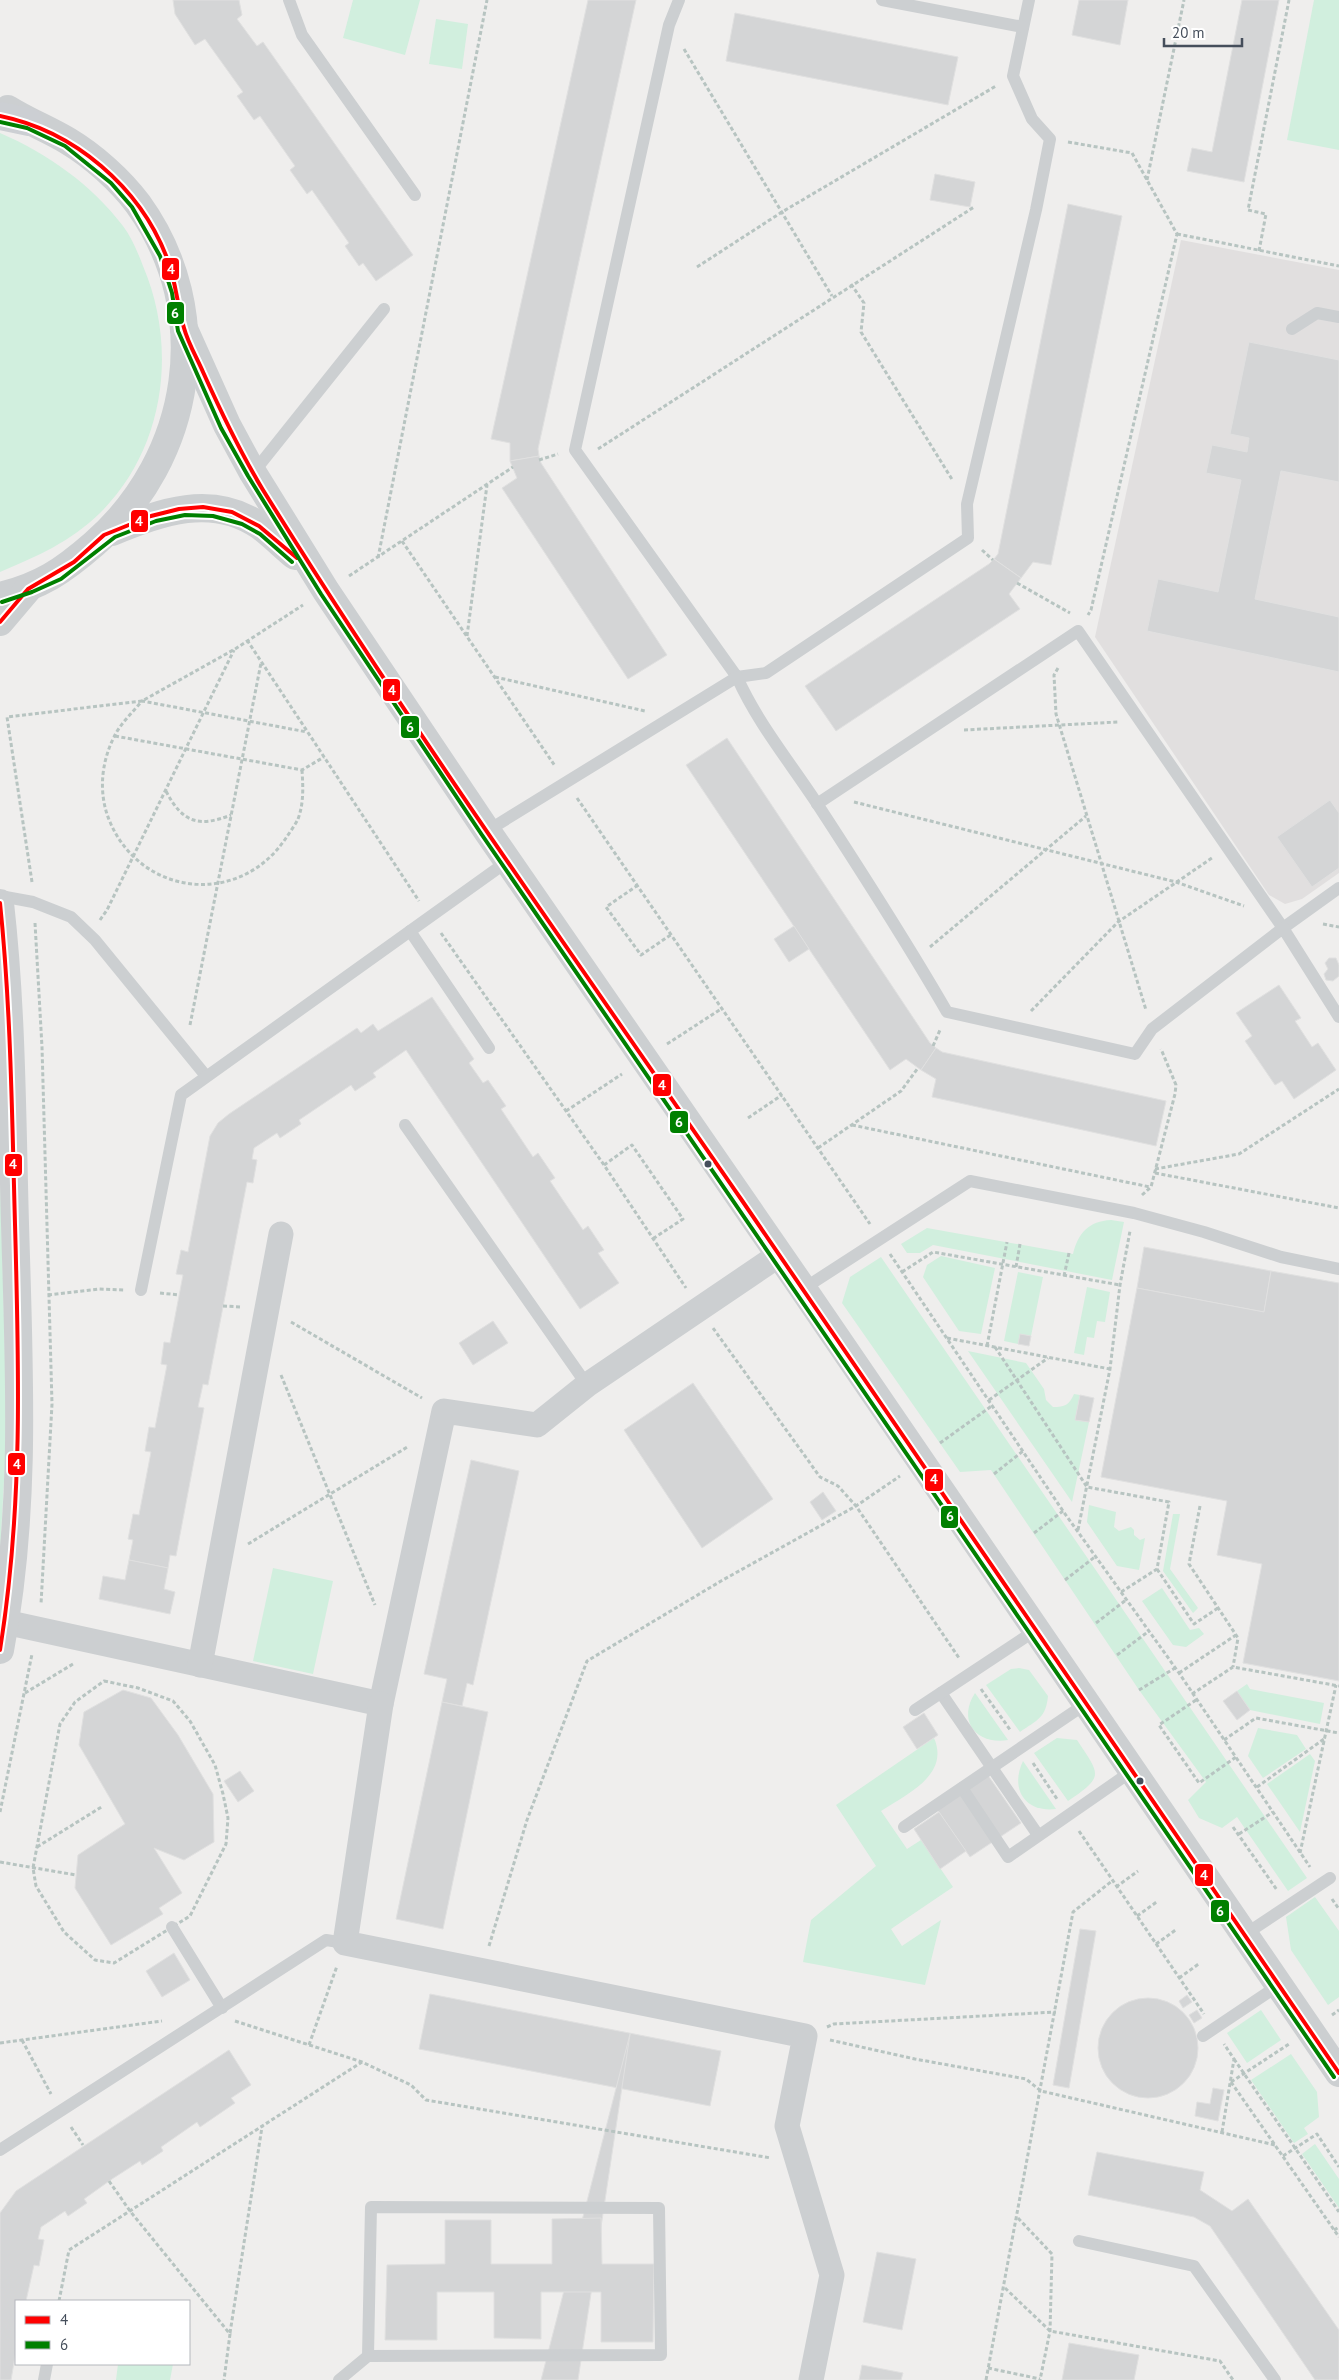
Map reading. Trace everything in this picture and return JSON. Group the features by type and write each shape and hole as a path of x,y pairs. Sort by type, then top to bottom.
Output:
{"main road":[{"path":"0,116 29,122"}],"street":[{"path":"0,105 68,142 92,159 115,178 137,203 166,253 178,292 184,329 182,397 164,453 150,480 130,508 74,562 28,589 0,596"},
{"path":"184,329 207,384 254,473 319,581 487,831 1339,2073"},
{"path":"104,535 151,516 179,509 203,507 232,512 259,526 319,581"},
{"path":"0,622 28,589"},
{"path":"0,903 10,1060 20,1410 13,1569 0,1650"},
{"path":"200,1665 281,1234"},
{"path":"779,1255 587,1385 537,1425 442,1419 381,1704 345,1943 805,2036 787,2126 832,2275 811,2380"},
{"path":"6,1622 381,1704"}],"lane":[{"path":"289,0 302,35 415,196"},
{"path":"679,0 669,25 575,450 737,677 748,703 817,804 916,959 947,1012 1135,1054 1152,1029 1282,928 1339,888"},
{"path":"882,0 1024,27"},
{"path":"487,831 674,718 737,677 766,673 968,538 966,504 1033,220 1050,139 1032,119 1013,76 1029,0"},
{"path":"254,473 384,309"},
{"path":"1292,329 1317,312 1339,317"},
{"path":"817,804 1081,626 1140,721 1274,916 1339,1017"},
{"path":"141,1290 181,1095 508,861"},
{"path":"0,896 33,902 71,917 90,934 206,1076"},
{"path":"410,932 489,1048"},
{"path":"405,1125 587,1385"},
{"path":"803,1289 970,1181 1134,1213 1204,1232 1281,1257 1339,1269"},
{"path":"915,1710 1036,1630"},
{"path":"941,1693 1038,1835"},
{"path":"904,1826 1087,1704"},
{"path":"962,1788 1008,1856 1132,1771"},
{"path":"1244,1935 1330,1878"},
{"path":"172,1927 217,2011"},
{"path":"0,2150 326,1940 345,1943"},
{"path":"1208,2032 1279,1985"},
{"path":"339,2380 368,2356 661,2355 659,2208 371,2207 368,2356"},
{"path":"1079,2241 1194,2266 1275,2380"},
{"path":"44,2380 47,2365"}],"path":[{"path":"378,558 487,0"},
{"path":"1147,180 1184,0"},
{"path":"1259,251 1266,214 1248,210 1289,0"},
{"path":"669,25 832,296"},
{"path":"697,267 782,212 1013,76"},
{"path":"1017,583 1081,626 1091,610 1177,234 1132,153 1050,139"},
{"path":"539,460 575,450 597,450 832,296 974,207"},
{"path":"1177,234 1339,266"},
{"path":"851,284 864,303 861,332 966,504"},
{"path":"302,770 303,796 298,819 276,851 254,871 218,884 185,884 165,878 133,857 117,839 102,797 102,779 106,755 115,736 142,701 235,649 319,581 378,558 513,467"},
{"path":"467,637 486,485"},
{"path":"247,640 431,917 604,1165 700,1309 820,1477 838,1486 856,1506 1179,1978 1208,2032 1234,2059 1339,2212"},
{"path":"90,934 107,910 235,649"},
{"path":"185,1050 261,663"},
{"path":"1059,666 1054,675 1056,714 1059,725 1152,1029 1176,1084 1155,1173 1150,1187 1138,1198 1134,1213 1120,1285 1110,1369 1078,1531"},
{"path":"494,677 674,718"},
{"path":"106,706 142,701 308,733"},
{"path":"0,716 7,717"},
{"path":"926,732 1140,721"},
{"path":"115,736 302,770 324,757"},
{"path":"166,790 173,805 183,816 198,822 214,822 231,815"},
{"path":"829,796 1176,882 1274,916"},
{"path":"916,959 1086,816"},
{"path":"1015,1028 1071,968 1118,922 1227,848"},
{"path":"638,885 606,907 641,956 672,934"},
{"path":"1296,919 1339,927"},
{"path":"668,1043 721,1009"},
{"path":"818,1148 901,1090 918,1068"},
{"path":"566,1111 620,1075"},
{"path":"1156,1168 1239,1154 1339,1089"},
{"path":"748,1118 782,1095"},
{"path":"852,1125 1150,1187"},
{"path":"604,1165 632,1145 683,1219 654,1238"},
{"path":"1155,1173 1339,1208"},
{"path":"987,1346 1007,1242"},
{"path":"1016,1267 1020,1244"},
{"path":"902,1272 933,1252 1120,1285"},
{"path":"1064,1276 1069,1253"},
{"path":"63,1294 99,1289"},
{"path":"220,1561 330,1494 442,1419 267,1309"},
{"path":"947,1338 1110,1369"},
{"path":"995,1347 1087,1487 1169,1502 1156,1569 1194,1624 1218,1608"},
{"path":"989,1400 1048,1358"},
{"path":"278,1367 393,1649"},
{"path":"482,1970 528,1820 586,1661 721,1581 856,1506 890,1484 992,1405"},
{"path":"994,1474 1024,1451"},
{"path":"1200,1506 1189,1564 1238,1638 1233,1667"},
{"path":"1034,1533 1063,1511"},
{"path":"1065,1580 1096,1556"},
{"path":"1121,1592 1156,1569"},
{"path":"1096,1623 1126,1600"},
{"path":"1117,1655 1149,1632"},
{"path":"1179,1674 1236,1635"},
{"path":"24,1693 105,1644"},
{"path":"1192,1694 1233,1667 1337,1685 1300,1853"},
{"path":"1140,1690 1175,1668"},
{"path":"104,1681 138,1688 173,1701 190,1721 215,1765 228,1818 226,1844 203,1894 190,1916 114,1963 95,1960 64,1932 36,1886 33,1868 60,1724 75,1702 104,1681"},
{"path":"1196,1700 1159,1725 1194,1776 1199,1783 1236,1758"},
{"path":"1224,1740 1256,1718 1339,1733"},
{"path":"1256,1787 1325,1739"},
{"path":"37,1848 102,1806"},
{"path":"1239,1834 1272,1812"},
{"path":"1233,1826 1281,1895"},
{"path":"0,1862 76,1875"},
{"path":"1116,1886 1138,1871"},
{"path":"986,2380 1018,2218 1073,1912 1112,1880"},
{"path":"1137,1916 1158,1901"},
{"path":"1156,1944 1177,1929"},
{"path":"309,2045 345,1943"},
{"path":"1179,1978 1200,1963"},
{"path":"1330,2016 1339,2010"},
{"path":"217,2011 309,2045 362,2062 412,2085 426,2100 798,2163"},
{"path":"805,2036 834,2024 1056,2012"},
{"path":"0,2043 165,2021"},
{"path":"805,2036 850,2042 915,2059 1026,2079 1041,2091 1275,2145"},
{"path":"1231,2082 1293,2040"},
{"path":"1222,2132 1234,2059"},
{"path":"59,2300 69,2250 362,2062"},
{"path":"1231,2082 1339,2237"},
{"path":"224,2380 262,2127"},
{"path":"1283,2156 1317,2134 1339,2166"},
{"path":"109,2181 130,2211 230,2334"},
{"path":"988,2368 1040,2380 1050,2332 1052,2254 1018,2218"},
{"path":"1334,2230 1339,2227"},
{"path":"1004,2287 1050,2332 1220,2362 1233,2380"}],"shaded area":[{"path":"1181,240 1339,270 1339,873 1302,899 1285,904 1269,895 1095,637"}],"green space":[{"path":"353,0 420,0 405,55 343,38"},
{"path":"1314,0 1339,0 1339,150 1287,140"},
{"path":"436,19 468,24 462,69 429,64"},
{"path":"0,133 35,150 68,172 97,197 123,226 137,251 154,298 160,330 162,363 159,396 151,428 139,459 122,487 100,513 77,532 40,554 0,572"},
{"path":"0,1172 7,1426 0,1554"},
{"path":"1111,1220 1124,1222 1112,1280 933,1245 920,1253 907,1253 901,1244 927,1228 1073,1254 1081,1234 1096,1223"},
{"path":"941,1256 995,1268 981,1334 959,1331 923,1277 927,1265"},
{"path":"881,1257 1307,1878 1288,1891 1237,1817 1222,1828 1199,1818 1188,1800 1206,1782 1139,1690 991,1470 960,1472 842,1303 850,1277"},
{"path":"1018,1272 1043,1277 1031,1336 1020,1334 1018,1344 1004,1341"},
{"path":"1087,1287 1110,1292 1105,1322 1097,1321 1094,1338 1087,1337 1084,1355 1074,1353"},
{"path":"968,1351 1026,1363 1044,1389 1046,1400 1053,1407 1066,1405 1074,1394 1080,1395 1075,1420 1089,1422 1072,1502"},
{"path":"1089,1505 1116,1512 1114,1527 1119,1531 1131,1527 1134,1530 1134,1535 1140,1540 1145,1538 1139,1570 1117,1566 1087,1522"},
{"path":"1173,1514 1180,1514 1170,1569 1198,1608 1193,1613 1163,1571"},
{"path":"273,1568 333,1581 313,1674 253,1661"},
{"path":"1162,1588 1190,1630 1199,1628 1204,1634 1186,1647 1173,1645 1142,1601"},
{"path":"1011,1669 1029,1670 1048,1696 1045,1709 1040,1718 1020,1732 986,1685"},
{"path":"1247,1684 1250,1689 1324,1703 1320,1724 1250,1710 1237,1691"},
{"path":"975,1693 1008,1740 997,1741 987,1739 973,1729 968,1713"},
{"path":"1258,1728 1297,1735 1306,1749 1263,1778 1248,1756"},
{"path":"934,1738 937,1751 936,1763 931,1773 913,1790 881,1811 907,1849 921,1840 953,1887 891,1929 902,1946 941,1920 925,1985 803,1962 811,1920 876,1866 836,1805"},
{"path":"1057,1738 1077,1740 1094,1768 1093,1780 1080,1793 1068,1801 1034,1753"},
{"path":"1310,1754 1315,1761 1300,1832 1267,1784"},
{"path":"1023,1761 1056,1809 1036,1807 1028,1803 1023,1797 1019,1789 1018,1780"},
{"path":"1315,1897 1339,1931 1339,1997 1328,2005 1291,1950 1286,1917"},
{"path":"1261,2010 1281,2040 1247,2063 1227,2033"},
{"path":"1291,2054 1317,2092 1319,2117 1304,2128 1308,2134 1294,2143 1251,2080"},
{"path":"1315,2144 1339,2179 1339,2208 1302,2154"},
{"path":"118,2365 173,2365 170,2380 116,2380"}],"building":[{"path":"173,0 239,0 242,15 237,19 257,46 263,42 413,255 376,281 363,263 359,266 345,246 349,243 312,190 307,194 290,170 295,166 260,116 254,120 237,96 243,92 205,39 195,45 175,14"},
{"path":"588,0 636,0 538,449 539,456 510,461 510,443 491,439"},
{"path":"1079,0 1128,0 1120,45 1072,35"},
{"path":"1242,0 1279,0 1244,182 1187,171 1192,148 1212,152"},
{"path":"735,13 958,57 948,105 726,61"},
{"path":"935,174 975,182 970,207 930,200"},
{"path":"1068,204 1122,216 1051,565 1033,562 1021,578 994,559 998,554"},
{"path":"1249,342 1339,360 1339,482 1281,471 1255,599 1339,617 1339,672 1147,631 1158,579 1218,592 1241,480 1206,473 1212,445 1247,452 1249,438 1230,434"},
{"path":"539,456 541,463 667,655 628,679 502,488 517,478 510,461"},
{"path":"994,559 1021,578 1009,594 1020,609 836,731 805,686"},
{"path":"727,738 930,1043 936,1048 921,1070 906,1059 890,1070 686,765"},
{"path":"1330,800 1339,813 1339,868 1312,887 1277,837"},
{"path":"794,926 809,949 789,962 774,939"},
{"path":"1329,958 1336,958 1339,965 1339,976 1333,981 1326,980 1324,974 1328,969 1325,963"},
{"path":"1279,985 1301,1018 1295,1021 1312,1047 1318,1043 1336,1070 1294,1099 1282,1081 1275,1085 1245,1041 1252,1036 1236,1013"},
{"path":"432,997 474,1059 469,1063 483,1083 488,1080 506,1106 501,1109 533,1157 538,1153 555,1178 550,1181 583,1230 588,1226 604,1250 598,1253 619,1283 580,1309 406,1050 373,1073 376,1077 355,1091 351,1085 299,1120 301,1124 280,1138 277,1133 254,1148 252,1159 257,1160 253,1183 247,1182 208,1385 203,1384 198,1407 204,1408 176,1556 170,1555 168,1568 129,1560 133,1540 128,1539 133,1514 139,1515 151,1452 145,1451 149,1427 155,1428 167,1365 161,1364 164,1342 170,1343 183,1275 176,1274 181,1250 188,1252 210,1136 218,1123 229,1114 357,1028 361,1033 373,1024 378,1031"},
{"path":"936,1048 942,1052 1166,1101 1156,1146 932,1097 936,1079 921,1070"},
{"path":"1144,1247 1271,1271 1264,1312 1137,1288"},
{"path":"1271,1271 1339,1283 1339,1681 1243,1663 1262,1564 1217,1555 1227,1501 1101,1477 1137,1288 1264,1312"},
{"path":"493,1321 508,1343 473,1365 459,1343"},
{"path":"1020,1334 1031,1336 1029,1346 1018,1344"},
{"path":"693,1383 773,1499 702,1548 624,1430"},
{"path":"1080,1395 1094,1398 1089,1422 1075,1420"},
{"path":"471,1460 519,1471 473,1685 467,1683 462,1706 442,1702 447,1679 424,1674"},
{"path":"823,1492 836,1511 822,1520 810,1502"},
{"path":"129,1560 168,1568 164,1589 175,1592 170,1614 99,1599 103,1576 125,1580"},
{"path":"123,1690 151,1698 178,1735 213,1794 214,1842 184,1860 154,1848 182,1893 159,1908 163,1914 111,1945 75,1888 78,1855 125,1824 79,1745 84,1712"},
{"path":"1237,1691 1250,1710 1237,1720 1223,1701"},
{"path":"442,1702 488,1712 443,1929 396,1919"},
{"path":"924,1713 938,1735 917,1749 903,1727"},
{"path":"983,1768 1021,1823 970,1857 932,1802"},
{"path":"240,1771 254,1791 238,1802 224,1781"},
{"path":"939,1812 966,1851 940,1869 914,1829"},
{"path":"1080,1929 1096,1931 1069,2088 1053,2085"},
{"path":"174,1953 190,1980 162,1997 146,1971"},
{"path":"430,1994 721,2051 710,2106 419,2049"},
{"path":"1187,1995 1192,2002 1183,2008 1179,2001"},
{"path":"1148,1998 1167,2002 1183,2013 1194,2029 1198,2048 1194,2067 1183,2083 1167,2094 1148,2098 1129,2094 1113,2083 1102,2067 1098,2048 1102,2029 1113,2013 1129,2002"},
{"path":"1197,2010 1202,2018 1194,2023 1189,2015"},
{"path":"630,2034 578,2380 541,2380"},
{"path":"229,2050 251,2085 231,2098 235,2103 200,2127 197,2122 161,2147 163,2151 142,2165 140,2161 84,2199 87,2203 68,2216 65,2211 41,2227 38,2239 44,2240 39,2266 34,2265 26,2300 15,2300 15,2357 11,2380 0,2380 0,2213 16,2191"},
{"path":"1213,2088 1224,2090 1218,2121 1195,2116 1197,2102 1210,2104"},
{"path":"1097,2152 1204,2172 1200,2190 1232,2211 1248,2199 1339,2330 1339,2380 1315,2380 1210,2226 1194,2217 1088,2195"},
{"path":"601,2218 602,2264 654,2264 653,2342 601,2342 601,2292 541,2292 541,2339 494,2338 494,2292 437,2292 437,2340 385,2340 387,2265 445,2264 445,2220 491,2220 491,2264 552,2264 552,2219"},
{"path":"877,2252 916,2259 902,2330 863,2322"},
{"path":"1069,2343 1139,2355 1134,2380 1062,2380"},
{"path":"862,2365 903,2373 901,2380 859,2380"}],"transit line":[{"name":"4","path":"0,116 27,123 54,135 78,149 101,166 122,186 140,208 155,232 167,258 186,334 224,417 263,490 320,580 437,759 891,1417 1339,2073"},
{"name":"6","path":"0,122 27,128 65,146 111,183 132,207 160,256 172,293 178,331 221,428 248,476 321,594 482,835 1334,2077"},
{"name":"4","path":"0,622 28,589 74,562 104,535 151,516 179,509 203,507 232,512 259,526 297,558"},
{"name":"6","path":"2,602 32,592 61,579 115,537 156,521 185,515 213,516 242,524 260,534 292,562"},
{"name":"4","path":"0,903 7,983 18,1384 18,1437 13,1543 0,1650"}]}
